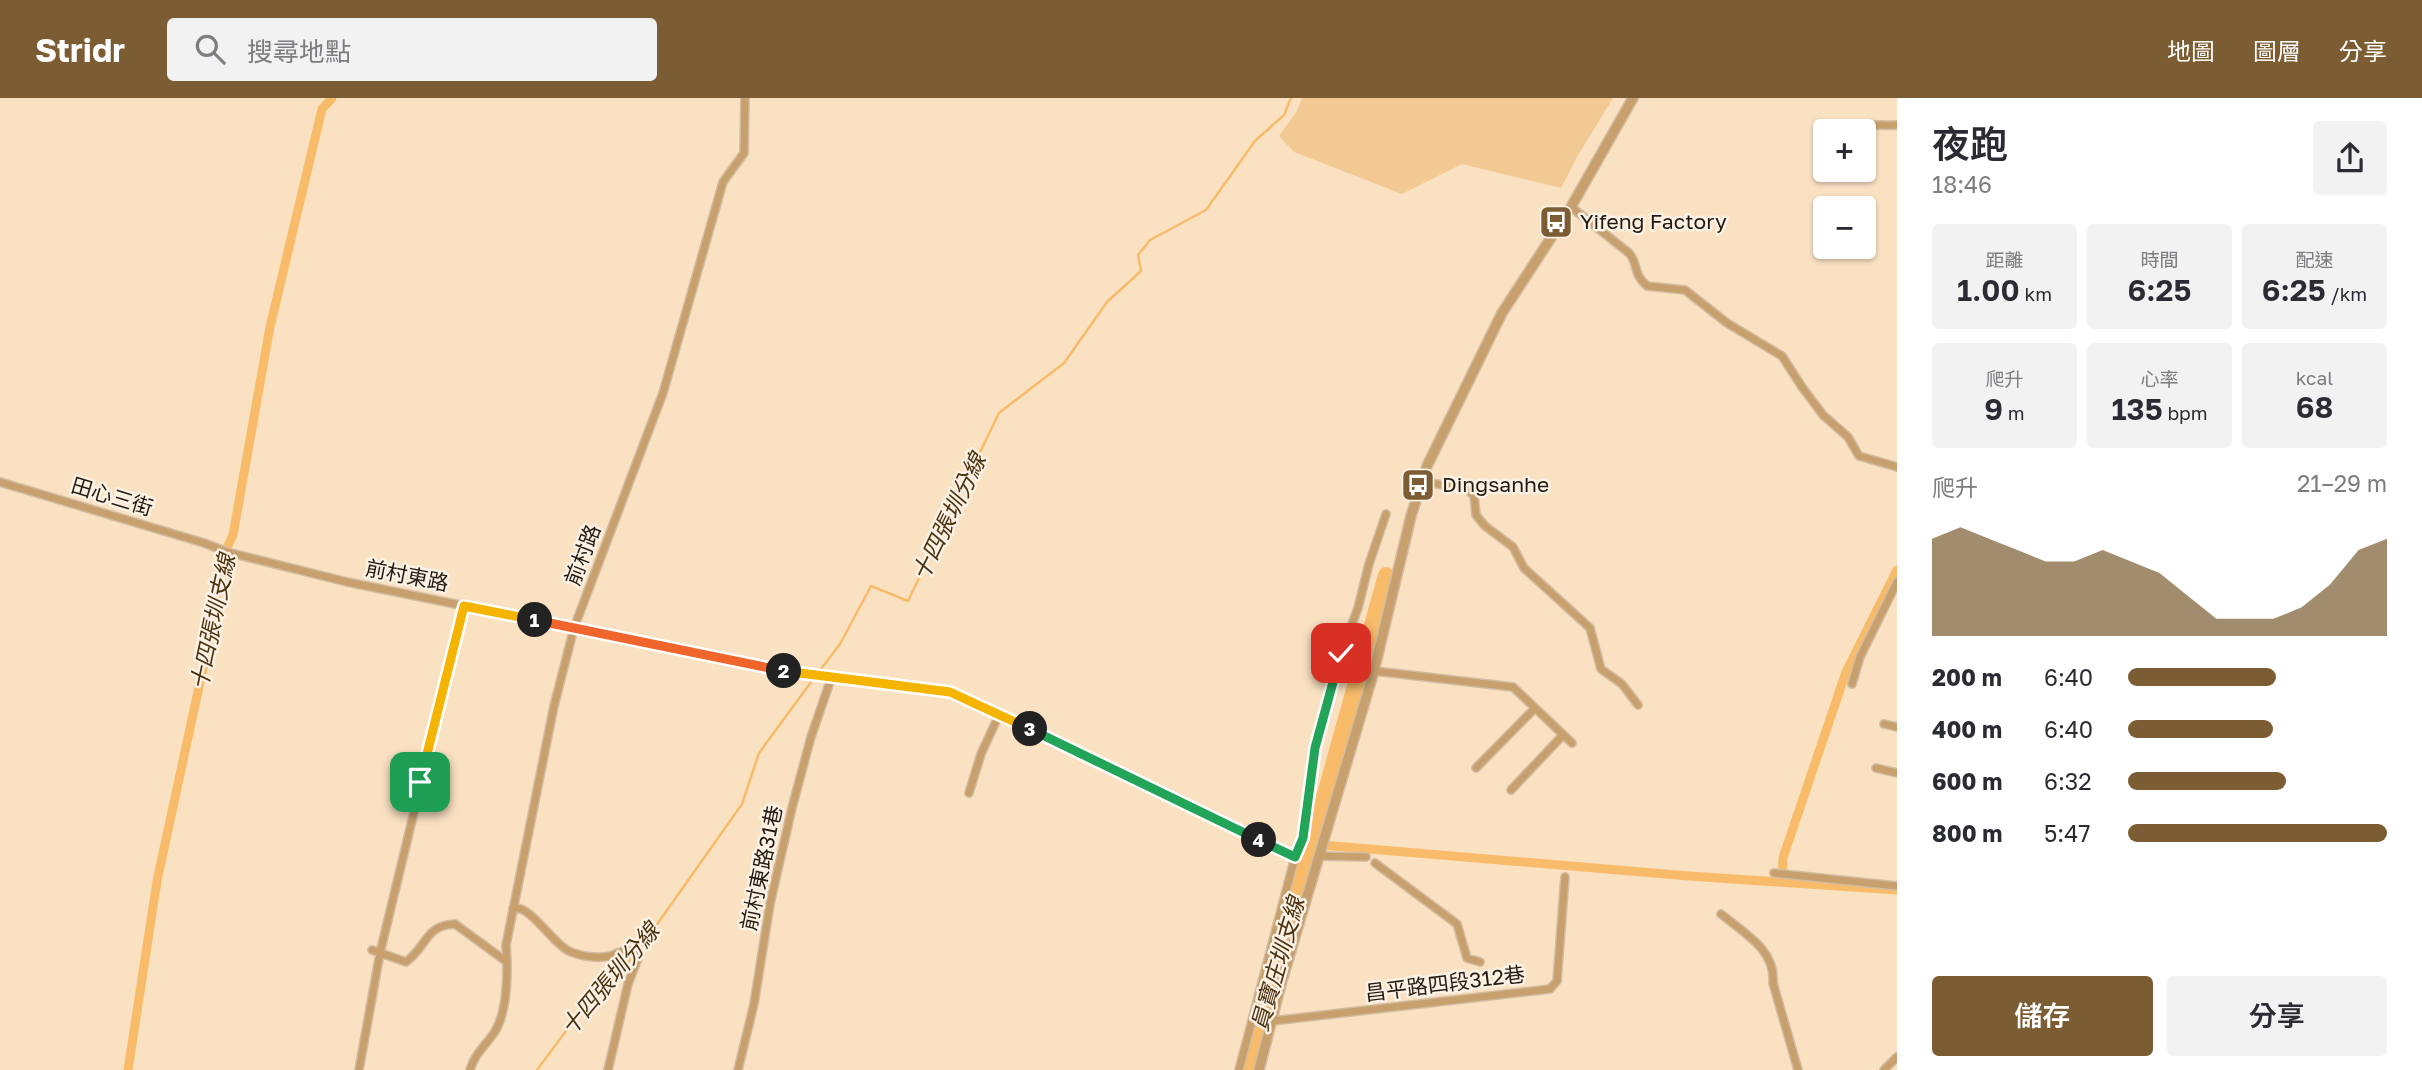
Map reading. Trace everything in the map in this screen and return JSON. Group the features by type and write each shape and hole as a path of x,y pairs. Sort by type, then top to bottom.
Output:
{"street":[{"name":"前村路","path":"470,1070 473,1060 496,1030 505,997 506,946 513,908 554,706 574,628 663,393 723,182 744,153 745,98"},
{"path":"1259,1070 1374,671 1427,466 1496,323 1571,207 1633,98"},
{"path":"1876,124 1897,125"},
{"path":"1571,207 1629,253 1633,258 1635,273 1647,286 1685,290 1727,323 1782,356 1823,415 1848,437 1859,456 1897,467"},
{"name":"田心三街","path":"0,482 228,552"},
{"path":"1423,482 1464,488 1474,495 1476,515 1485,526 1513,547 1524,568 1590,628 1601,669 1622,684 1638,705"},
{"path":"1239,1070 1295,857 1303,838 1315,748 1341,653 1358,608 1386,514"},
{"name":"前村東路","path":"228,552 347,582 789,672 950,692 1295,857"},
{"path":"1852,684 1860,657 1897,582"},
{"path":"359,1070 376,951 464,606"},
{"path":"1374,671 1513,687 1572,743"},
{"name":"前村東路31巷","path":"738,1070 754,1004 770,904 788,825 811,737 832,676"},
{"path":"1476,768 1535,708"},
{"path":"969,793 981,754 999,715"},
{"path":"1884,724 1897,727"},
{"path":"1511,790 1563,735"},
{"path":"1876,768 1897,773"},
{"path":"1320,856 1366,857"},
{"path":"1375,863 1457,924 1467,958 1480,962"},
{"path":"1774,873 1897,886"},
{"name":"昌平路四段312巷","path":"1272,1021 1550,989 1557,981 1565,877"},
{"path":"513,908 525,910 559,946 571,952 609,956 622,949 639,957 628,984 608,1070"},
{"path":"1721,914 1769,956 1774,970 1773,984 1798,1070"},
{"path":"376,951 406,962 434,929 444,924 455,924 507,962"},
{"path":"1884,1070 1897,1058"}],"shaded area":[{"path":"1302,98 1613,98 1561,188 1462,164 1402,194 1294,152 1279,136 1297,111"}],"waterway":[{"name":"十四張圳支線","path":"128,1070 157,881 213,622 220,562 233,535 270,327 322,109 332,98"},
{"name":"十四張圳分線","path":"818,673 840,644 871,586 908,601 999,413 1064,363 1107,302 1141,271 1138,255 1150,240 1206,210 1255,141 1284,115 1291,98"},
{"path":"1782,880 1783,858 1846,672 1897,570"},
{"name":"員寶庄圳支線","path":"1248,1070 1386,575"},
{"name":"十四張圳分線","path":"537,1070 592,996 619,973 646,940 742,804 759,753 814,678"},
{"path":"1310,844 1689,876 1897,890"}],"place":[{"name":"Yifeng Factory","path":"1556,222"},
{"name":"Dingsanhe","path":"1418,485"}],"route":[{"path":"420,782 464,606 789,672 950,692 1295,857 1303,838 1315,748 1341,653"}]}
